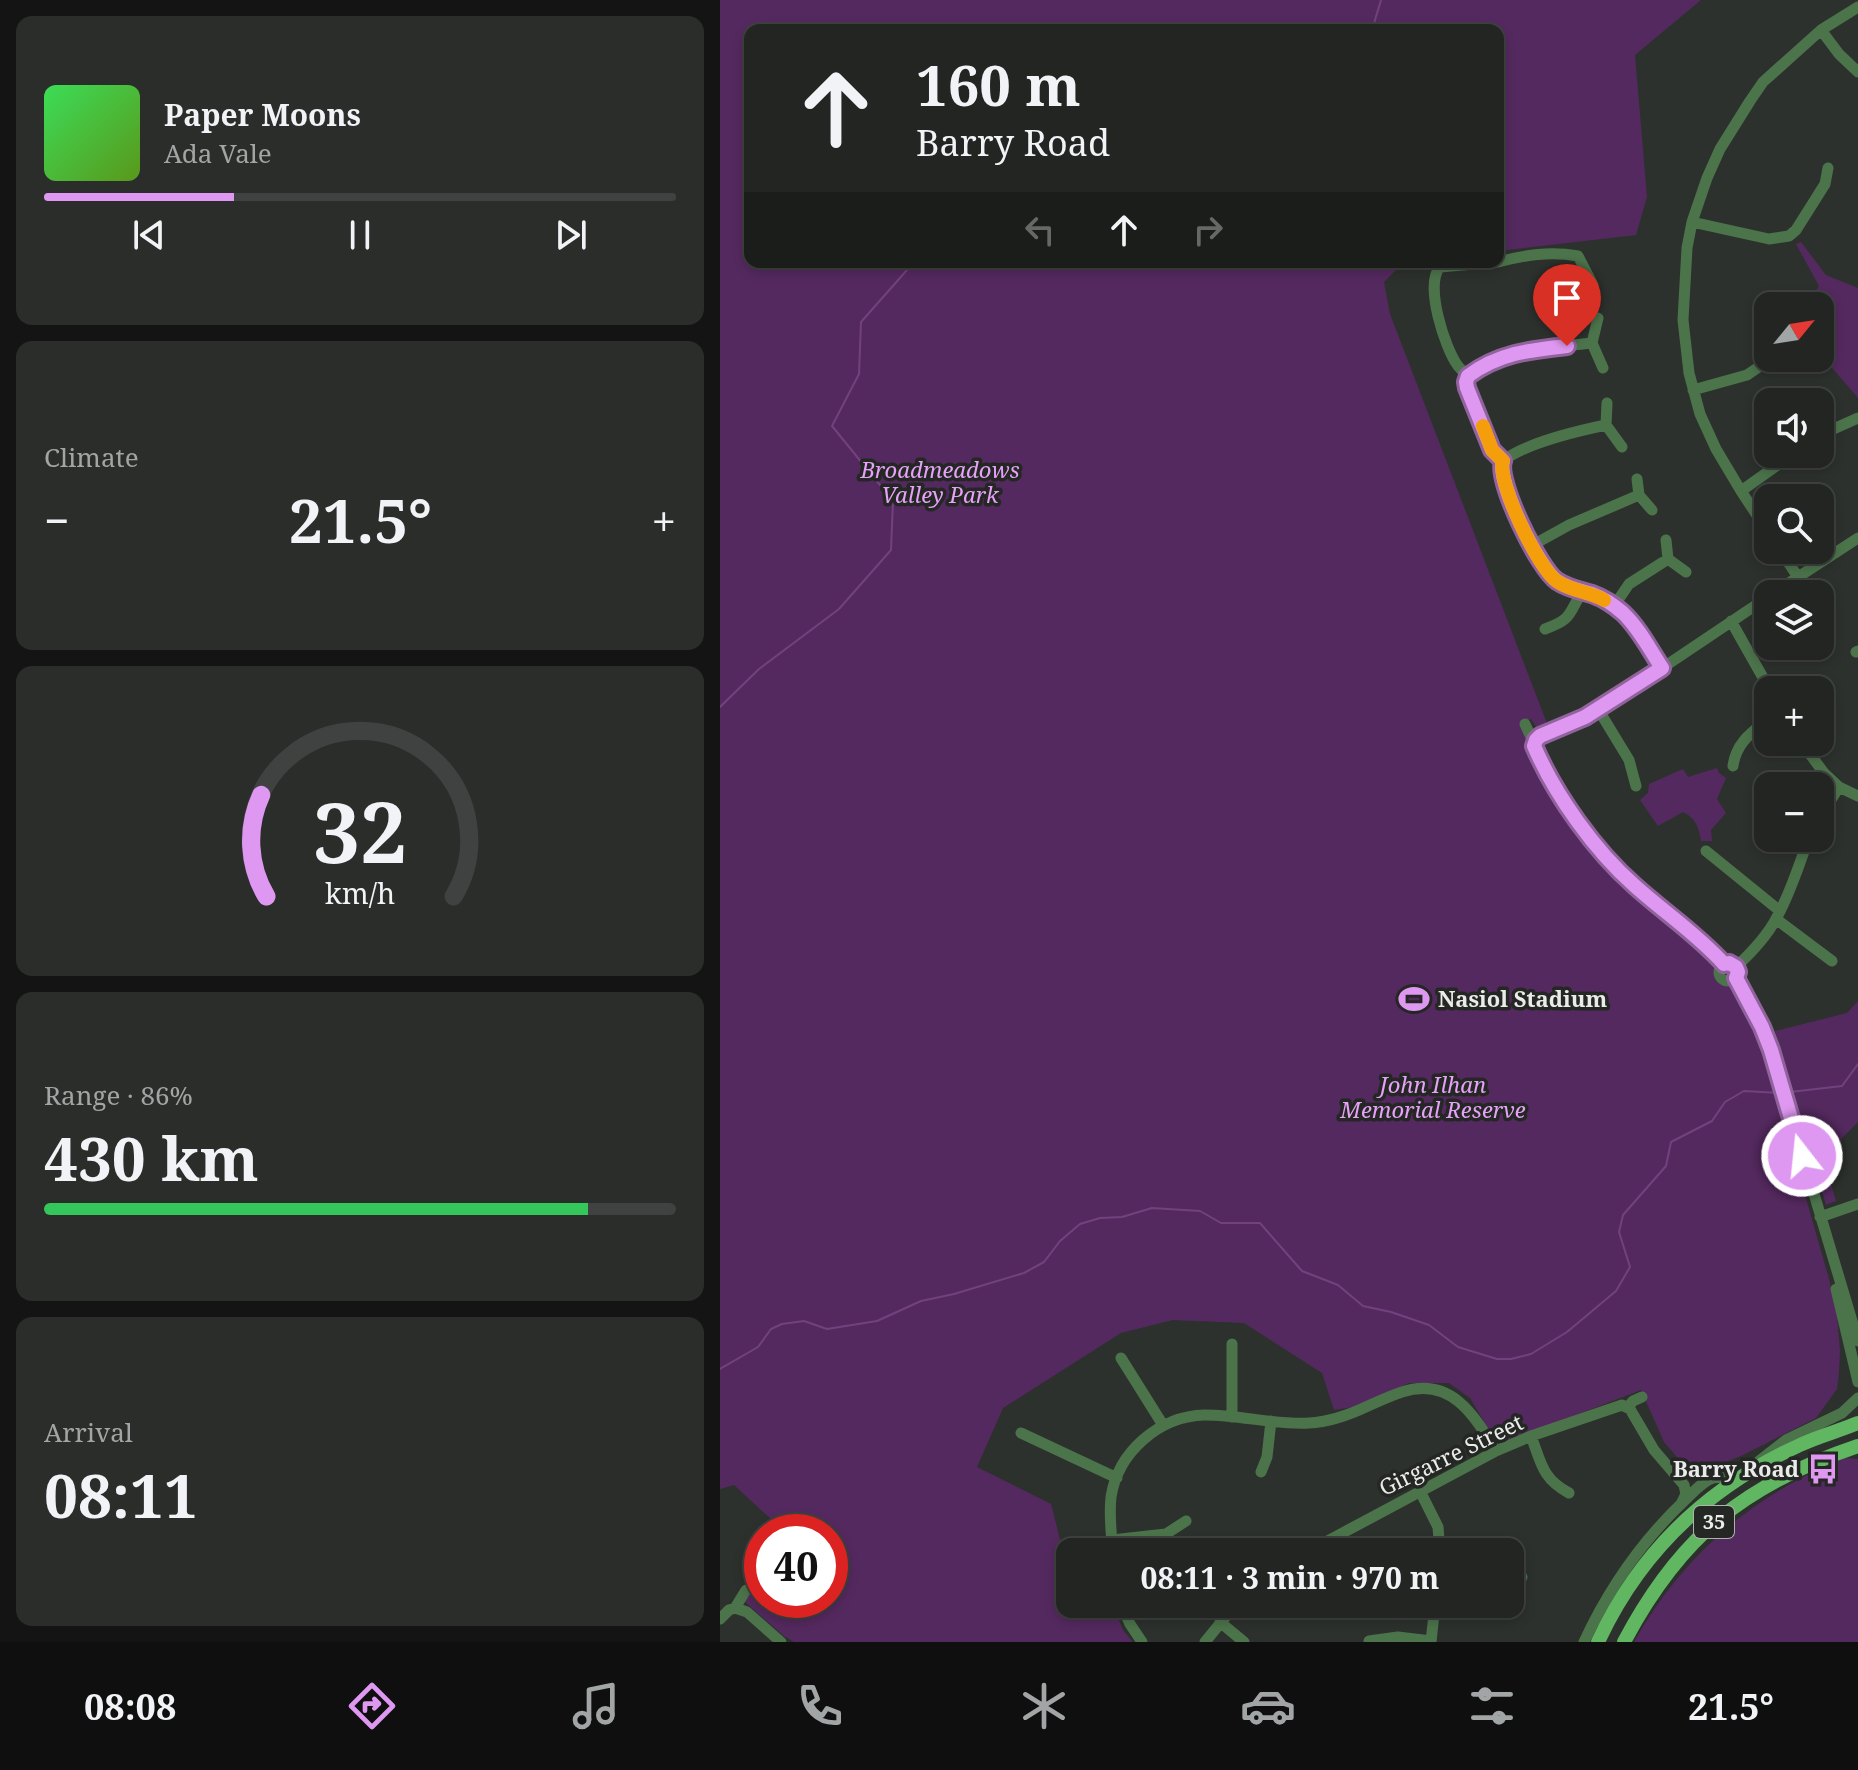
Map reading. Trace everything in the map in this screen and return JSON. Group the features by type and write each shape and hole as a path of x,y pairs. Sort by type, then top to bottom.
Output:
{"main road":[{"name":"35","path":"1598,1642 1626,1589 1659,1545 1681,1524 1741,1478 1798,1446 1858,1423"},
{"name":"35","path":"1624,1642 1669,1571 1718,1519 1783,1476 1855,1449"}],"street":[{"path":"1754,511 1716,449 1700,414 1689,373 1683,320 1687,248 1692,222 1720,149 1763,82 1821,30 1858,7"},
{"path":"1821,30 1858,72"},
{"path":"1692,222 1769,239 1789,236 1825,184 1828,168"},
{"path":"1504,260 1539,253 1580,253 1593,285"},
{"path":"1440,268 1434,279 1436,310 1457,365 1468,376"},
{"path":"1598,318 1592,343 1603,368"},
{"path":"1503,461 1492,450 1467,388 1468,376 1493,360 1510,354 1592,343"},
{"path":"1693,390 1754,370"},
{"path":"1607,403 1606,425 1622,447"},
{"path":"1834,429 1858,418"},
{"path":"1606,425 1570,433 1523,451 1503,461 1502,473 1531,546 1555,580 1595,595 1624,614 1662,668"},
{"path":"1741,491 1773,468"},
{"path":"1637,479 1639,495 1652,510"},
{"path":"1531,546 1569,525 1639,495"},
{"path":"1666,540 1668,559 1686,572"},
{"path":"1793,580 1856,543"},
{"path":"1614,606 1629,584 1668,559"},
{"path":"1789,564 1798,577"},
{"path":"1546,629 1568,618 1582,592"},
{"path":"1534,744 1540,736 1598,709 1754,606"},
{"path":"1731,621 1762,676"},
{"path":"1598,709 1629,760 1636,786"},
{"path":"1525,724 1558,791 1608,860 1732,970 1762,1027 1781,1081 1858,1341"},
{"path":"1733,766 1735,754 1744,739 1754,731"},
{"path":"1811,756 1839,787 1858,796"},
{"path":"1834,795 1839,787"},
{"path":"1706,851 1832,961"},
{"path":"1732,970 1748,955 1778,915 1803,852"},
{"path":"1820,1217 1858,1204"},
{"path":"1824,1231 1858,1382"},
{"path":"1232,1344 1232,1417"},
{"path":"1121,1358 1163,1425"},
{"path":"1112,1538 1111,1506 1117,1478 1130,1454 1163,1425 1187,1417 1201,1415 1322,1422 1345,1416 1404,1391 1431,1389 1451,1396 1466,1408 1496,1451"},
{"name":"Girgarre Street","path":"1333,1538 1496,1451 1642,1397"},
{"path":"1623,1406 1654,1450 1691,1485 1718,1477 1741,1478 1786,1440 1834,1418 1858,1398"},
{"path":"1261,1472 1267,1457 1271,1421"},
{"path":"1021,1433 1117,1478"},
{"path":"1531,1436 1550,1480 1569,1493"},
{"path":"1676,1474 1686,1491 1681,1504"},
{"path":"1584,1642 1627,1564 1657,1527 1702,1484"},
{"path":"1420,1491 1438,1527 1439,1538"},
{"path":"1148,1538 1166,1534 1186,1521"},
{"path":"735,1608 744,1593"},
{"path":"720,1619 735,1608 747,1612 781,1642"},
{"path":"1127,1618 1142,1642"},
{"path":"1205,1642 1224,1618"},
{"path":"1369,1641 1398,1637 1431,1641 1433,1618"},
{"path":"1220,1622 1244,1642"}],"green space":[{"path":"720,0 1701,0 1635,55 1647,197 1636,235 1504,250 1504,24 744,24 744,268 1398,268 1384,282 1390,314 1548,726 1537,728 1531,719 1520,725 1528,743 1566,813 1589,846 1639,900 1707,957 1718,978 1731,986 1755,1026 1829,1279 1837,1315 1840,1351 1837,1389 1816,1418 1714,1467 1688,1470 1664,1442 1641,1390 1503,1443 1495,1440 1470,1398 1449,1383 1409,1383 1354,1407 1334,1410 1322,1373 1244,1323 1173,1320 1121,1333 1003,1408 977,1467 1051,1504 1060,1538 1056,1538 1056,1618 1118,1618 1133,1642 794,1642 763,1618 848,1618 848,1514 765,1514 734,1485 720,1489"},
{"path":"1801,242 1826,275 1858,288 1858,398 1834,370 1834,292 1815,292 1819,286 1796,244"},
{"path":"1717,768 1726,778 1717,799 1726,813 1711,830 1712,841 1701,841 1696,824 1683,812 1658,826 1640,800 1648,793 1649,784 1683,769 1688,777"},
{"path":"1858,1001 1858,1122 1823,1157 1836,1201 1826,1205 1775,1031 1847,1013"},
{"path":"1845,1458 1858,1459 1858,1642 1634,1642 1674,1582 1723,1531 1780,1490"}],"waterway":[{"path":"1374,24 1381,0"},
{"path":"720,707 759,669 839,609 891,550 893,501 832,426 859,374 861,322 910,268"},
{"path":"1790,1092 1842,1086 1858,1064"},
{"path":"720,1369 758,1347 771,1329 782,1324 804,1321 827,1329 877,1321 921,1301 1024,1273 1044,1262 1060,1241 1080,1224 1152,1208 1200,1211 1221,1223 1260,1223 1302,1271 1338,1285 1363,1306 1429,1325 1458,1347 1497,1359 1531,1354 1567,1332 1616,1291 1630,1267 1619,1232 1623,1215 1666,1166 1671,1142 1712,1121 1725,1102 1744,1091 1780,1093"}],"slow traffic":[{"path":"1483,426 1492,450 1503,461 1501,468 1505,482 1527,540 1546,569 1558,582 1604,600"}],"place":[{"name":"Nasiol Stadium","path":"1414,999"},
{"name":"Barry Road","path":"1823,1469"}],"route":[{"path":"1567,346 1510,354 1493,360 1468,376 1467,388 1492,450 1503,461 1501,468 1505,482 1527,540 1546,569 1558,582 1595,595 1624,614 1662,668 1585,717 1540,736 1534,746 1558,791 1586,833 1617,870 1706,944 1724,964 1731,963 1736,967 1736,978 1771,1050 1802,1156"}],"park label":[{"name":"Broadmeadows Valley Park","path":"940,482"},
{"name":"John Ilhan Memorial Reserve","path":"1433,1098"}]}
